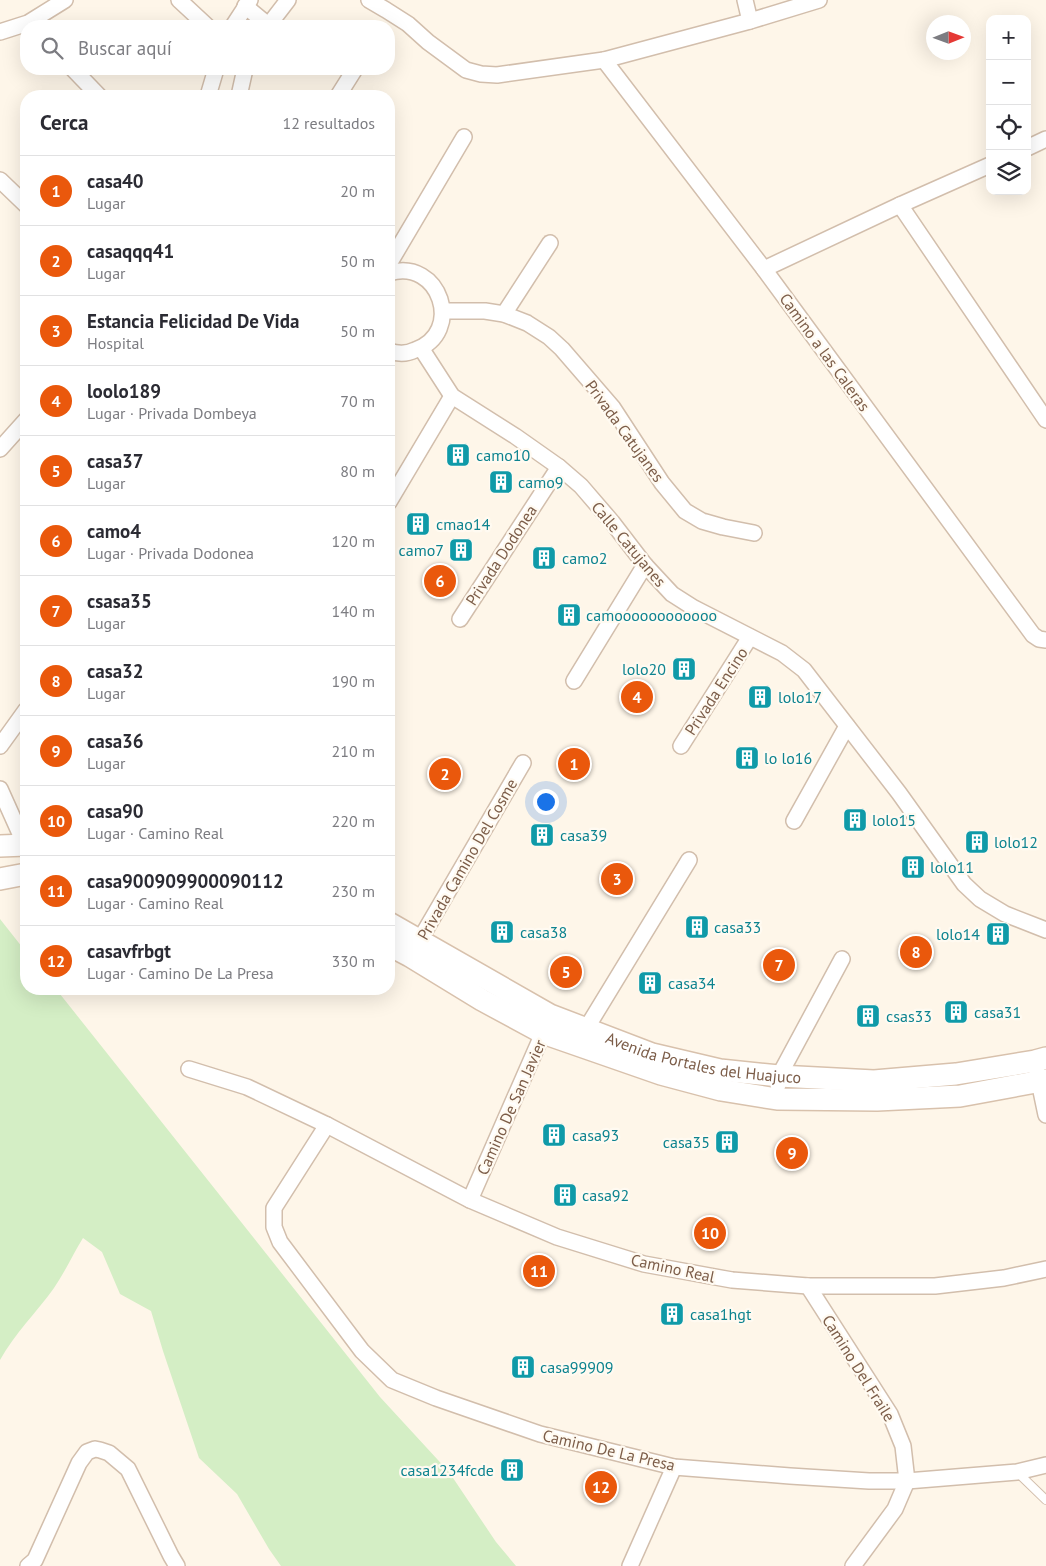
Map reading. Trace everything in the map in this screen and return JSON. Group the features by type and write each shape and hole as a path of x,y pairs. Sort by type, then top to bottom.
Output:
{"street":[{"path":"36,20 65,0"},
{"path":"179,0 201,20"},
{"path":"273,20 288,0"},
{"path":"368,0 408,24 428,42 466,70 497,75 604,60 750,21 819,0"},
{"path":"745,0 750,21"},
{"path":"237,20 248,3 263,20"},
{"path":"0,32 20,27"},
{"name":"Camino a las Caleras","path":"604,60 764,270 1033,635 1039,640 1046,640"},
{"path":"78,75 93,90"},
{"path":"210,90 214,75"},
{"path":"241,90 244,75"},
{"path":"342,90 351,75"},
{"path":"395,254 464,137"},
{"path":"1031,146 1046,139"},
{"path":"764,270 900,205 986,167"},
{"path":"0,180 20,199"},
{"path":"900,205 1046,420"},
{"path":"504,314 550,243"},
{"path":"395,271 410,271 423,276 433,285 440,298 443,311 442,322 430,342 408,353 395,353"},
{"name":"Privada Catujanes","path":"443,311 485,311 504,314 527,323 548,337 562,348 613,408 662,483 685,510 702,521 723,527 754,532"},
{"name":"Calle Catujanes","path":"421,348 452,396 515,436 559,467 581,486 612,522 645,566 672,594 694,608 782,653 804,670 836,710 846,726"},
{"path":"395,492 452,396"},
{"path":"0,449 20,427"},
{"name":"Privada Dodonea","path":"460,619 559,467"},
{"path":"574,681 645,566"},
{"name":"Privada Encino","path":"680,746 750,637"},
{"path":"0,746 20,718"},
{"path":"794,821 846,726 900,793 964,884 980,900 1005,914 1046,930"},
{"name":"Privada Camino Del Cosme","path":"415,948 523,763"},
{"path":"0,789 20,833"},
{"path":"0,846 20,846"},
{"path":"582,1037 689,860"},
{"path":"0,879 20,875"},
{"name":"Avenida Portales del Huajuco","path":"395,929 415,948 547,1024 582,1037 661,1074 712,1088 777,1098 877,1100 960,1096 1042,1081"},
{"name":"Avenida Portales del Huajuco","path":"395,946 415,948"},
{"path":"777,1098 779,1076 842,959"},
{"name":"Camino De San Javier","path":"470,1200 547,1024"},
{"name":"Avenida Portales del Huajuco","path":"582,1037 720,1070 779,1076 874,1081 956,1074 1040,1059"},
{"path":"1040,1059 1046,1115"},
{"name":"Camino Real","path":"189,1069 247,1087 470,1200 557,1236 644,1264 732,1280 808,1286 935,1286 1004,1278 1046,1268"},
{"name":"Camino De La Presa","path":"327,1126 274,1208 274,1227 280,1242 362,1351 392,1380 436,1398 540,1434 674,1467 790,1476 907,1481 1017,1472 1046,1465"},
{"name":"Camino Del Fraile","path":"808,1286 890,1414 903,1446 907,1481"},
{"path":"33,1564 78,1463 87,1452 95,1450 109,1452 128,1469 177,1566"},
{"path":"630,1566 674,1467"},
{"path":"853,1566 895,1509 907,1481"}],"lane":[{"path":"1017,1472 1046,1500"}],"green space":[{"path":"0,919 20,944 20,995 61,995 380,1397 449,1472 496,1542 516,1566 281,1566 237,1494 199,1458 151,1311 120,1294 102,1252 83,1238 54,1288 12,1341 0,1360"}],"place":[{"name":"camo10","path":"458,455"},
{"name":"camo9","path":"501,482"},
{"name":"cmao14","path":"418,524"},
{"name":"camo7","path":"461,550"},
{"name":"camo2","path":"544,558"},
{"name":"camo4","path":"440,581"},
{"name":"camoooooooooooo","path":"569,615"},
{"name":"lolo20","path":"684,669"},
{"name":"loolo189","path":"637,697"},
{"name":"lolo17","path":"760,697"},
{"name":"lo lo16","path":"747,758"},
{"name":"casa40","path":"574,764"},
{"name":"casaqqq41","path":"445,774"},
{"name":"lolo15","path":"855,820"},
{"name":"casa39","path":"542,835"},
{"name":"lolo12","path":"977,842"},
{"name":"lolo11","path":"913,867"},
{"name":"Estancia Felicidad De Vida","path":"617,879"},
{"name":"casa33","path":"697,927"},
{"name":"casa38","path":"502,932"},
{"name":"lolo14","path":"998,934"},
{"name":"casa32","path":"916,952"},
{"name":"csasa35","path":"779,965"},
{"name":"casa37","path":"566,972"},
{"name":"casa34","path":"650,983"},
{"name":"casa31","path":"956,1012"},
{"name":"csas33","path":"868,1016"},
{"name":"casa93","path":"554,1135"},
{"name":"casa35","path":"727,1142"},
{"name":"casa36","path":"792,1153"},
{"name":"casa92","path":"565,1195"},
{"name":"casa90","path":"710,1233"},
{"name":"casa900909900090112","path":"539,1271"},
{"name":"casa1hgt","path":"672,1314"},
{"name":"casa99909","path":"523,1367"},
{"name":"casa1234fcde","path":"512,1470"},
{"name":"casavfrbgt","path":"601,1487"}]}
